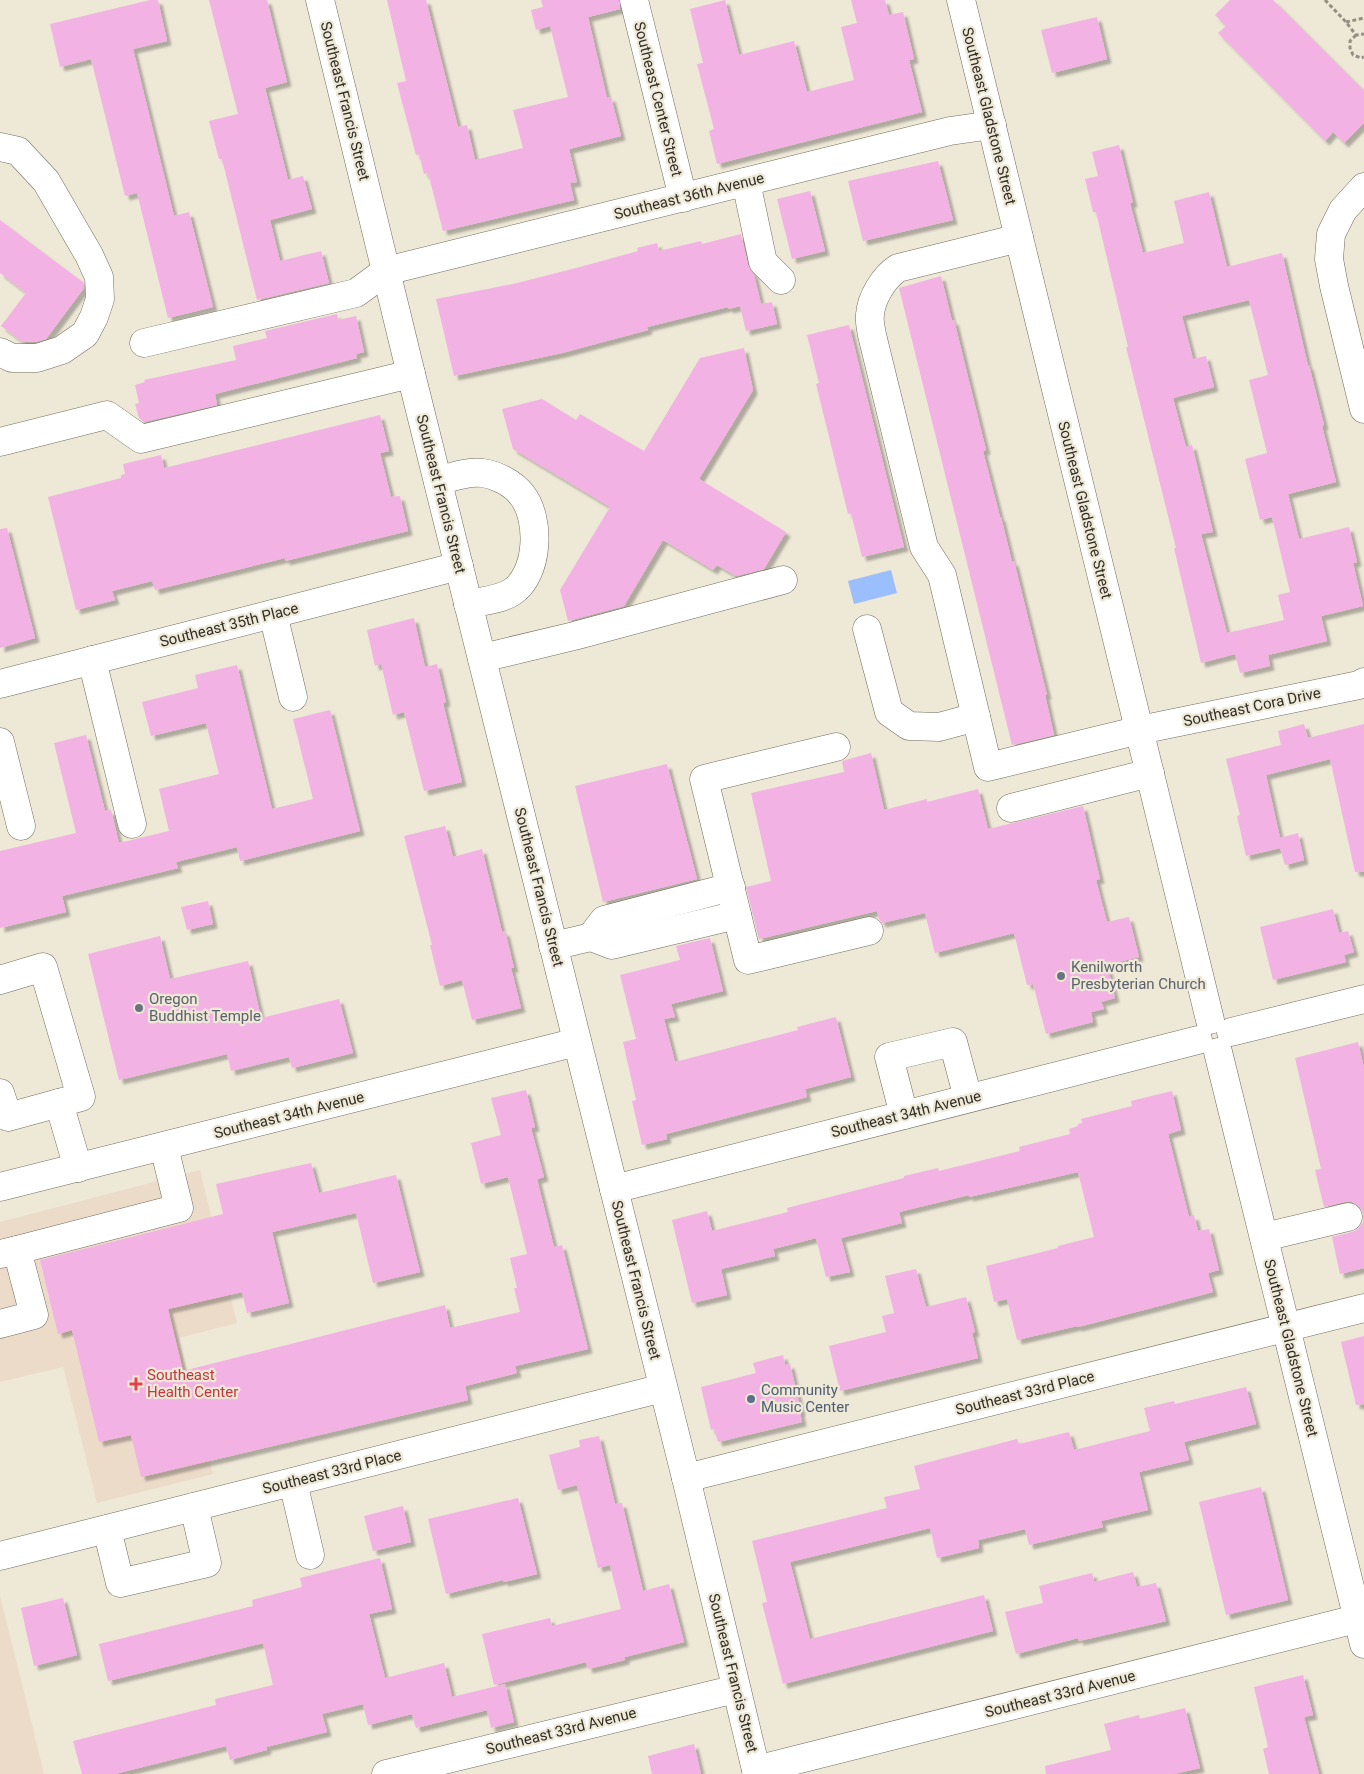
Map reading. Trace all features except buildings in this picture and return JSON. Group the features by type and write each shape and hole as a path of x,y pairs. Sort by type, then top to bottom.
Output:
{"street":[{"name":"Southeast Francis Street","path":"320,0 757,1772"},
{"name":"Southeast Center Street","path":"634,0 683,198"},
{"name":"Southeast Gladstone Street","path":"960,0 1214,1036 1362,1626"},
{"name":"Southeast 36th Avenue","path":"386,272 950,131 992,126"},
{"path":"0,352 12,358 37,358 62,350 85,334 94,317 100,299 99,277 89,255 46,181 9,149"},
{"path":"746,182 763,262 781,280"},
{"path":"1364,187 1342,210 1332,234 1329,259 1364,409"},
{"path":"867,629 889,712 910,726 939,728 976,717 942,575 924,547 872,335 870,316 876,294 889,274 898,268 1019,238"},
{"path":"144,343 356,293 386,272"},
{"path":"0,442 107,416 141,439 411,374"},
{"path":"438,481 472,472 484,473 499,478 522,494 528,505 534,527 535,547 522,582 513,592 503,597 468,604"},
{"name":"Southeast 35th Place","path":"0,684 459,566"},
{"path":"482,658 574,636 783,580"},
{"path":"273,614 293,697"},
{"path":"92,660 132,824"},
{"name":"Southeast Cora Drive","path":"976,717 988,767 1140,730 1359,685 1364,682"},
{"path":"0,742 20,826"},
{"path":"836,747 704,780 748,960 869,931"},
{"path":"1011,808 1150,773"},
{"path":"591,937 604,920 731,887"},
{"path":"554,946 591,937 612,945 737,915"},
{"path":"0,980 43,967 81,1097 8,1117 0,1093"},
{"name":"Southeast 34th Avenue","path":"614,1189 1364,999"},
{"name":"Southeast 34th Avenue","path":"0,1187 577,1042"},
{"path":"904,1115 889,1057 953,1042 968,1098"},
{"path":"58,1103 78,1168"},
{"path":"0,1324 34,1315 8,1252 179,1208 164,1146"},
{"path":"1264,1237 1348,1217"},
{"name":"Southeast 33rd Place","path":"686,1478 1364,1308"},
{"name":"Southeast 33rd Place","path":"0,1556 663,1388"},
{"path":"293,1482 310,1555"},
{"path":"107,1528 120,1583 207,1563 194,1507"},
{"name":"Southeast 33rd Avenue","path":"757,1772 1362,1626"},
{"name":"Southeast 33rd Avenue","path":"386,1774 736,1689"}],"path":[{"path":"1325,0 1356,35"},
{"path":"1346,22 1364,18"},
{"path":"1364,34 1356,35 1350,41 1353,55 1361,58 1364,57"}],"shaded area":[{"path":"200,1170 237,1323 179,1338 213,1474 97,1503 63,1367 0,1382 0,1222"},
{"path":"0,1596 27,1704 44,1774 0,1774"}],"water":[{"path":"891,570 897,593 854,604 848,581"}],"place":[{"name":"Kenilworth Presbyterian Church","path":"1061,976"},
{"name":"Oregon Buddhist Temple","path":"139,1008"},
{"name":"Southeast Health Center","path":"136,1384"},
{"name":"Community Music Center","path":"751,1399"}]}
